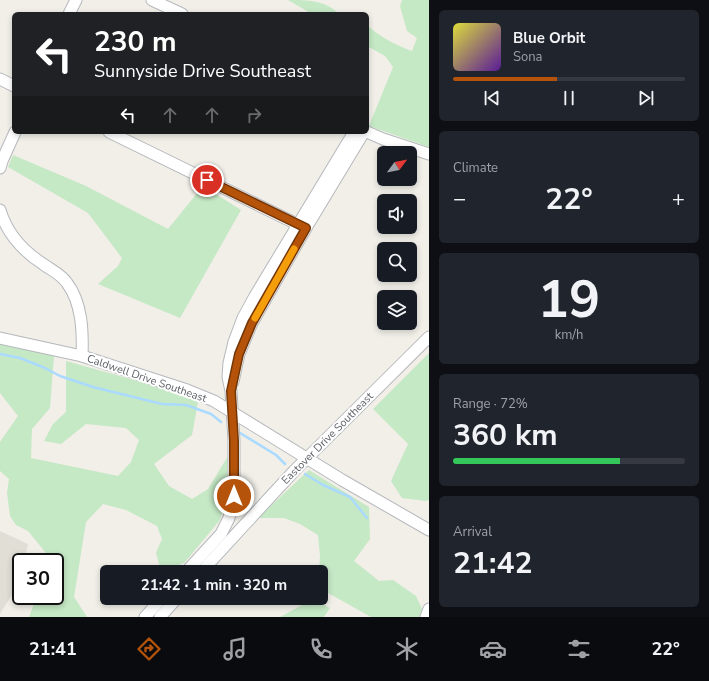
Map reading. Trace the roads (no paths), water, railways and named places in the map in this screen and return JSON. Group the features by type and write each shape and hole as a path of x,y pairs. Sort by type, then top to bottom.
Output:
{"street":[{"path":"70,12 76,0"},
{"path":"152,0 178,12"},
{"path":"0,79 12,85"},
{"path":"369,133 429,154"},
{"path":"0,168 14,134"},
{"path":"113,134 302,227"},
{"path":"192,565 221,534 229,518 234,496 234,441 231,391 239,354 246,336 302,227 353,134"},
{"path":"302,227 363,134"},
{"path":"0,210 7,228 22,247 41,263 62,276 75,296 80,314 82,356"},
{"name":"Eastover Drive Southeast","path":"207,565 307,458 429,337"},
{"name":"Caldwell Drive Southeast","path":"0,338 82,356 187,390 214,401 429,530"},
{"path":"145,617 156,605"},
{"path":"160,617 171,605"},
{"path":"426,617 429,608"}],"waterway":[{"path":"0,354 20,358 60,376 93,387 162,404 186,405 211,414 221,422"},
{"path":"240,433 276,455 285,464"},
{"path":"305,474 323,485 350,497 367,518"}]}
